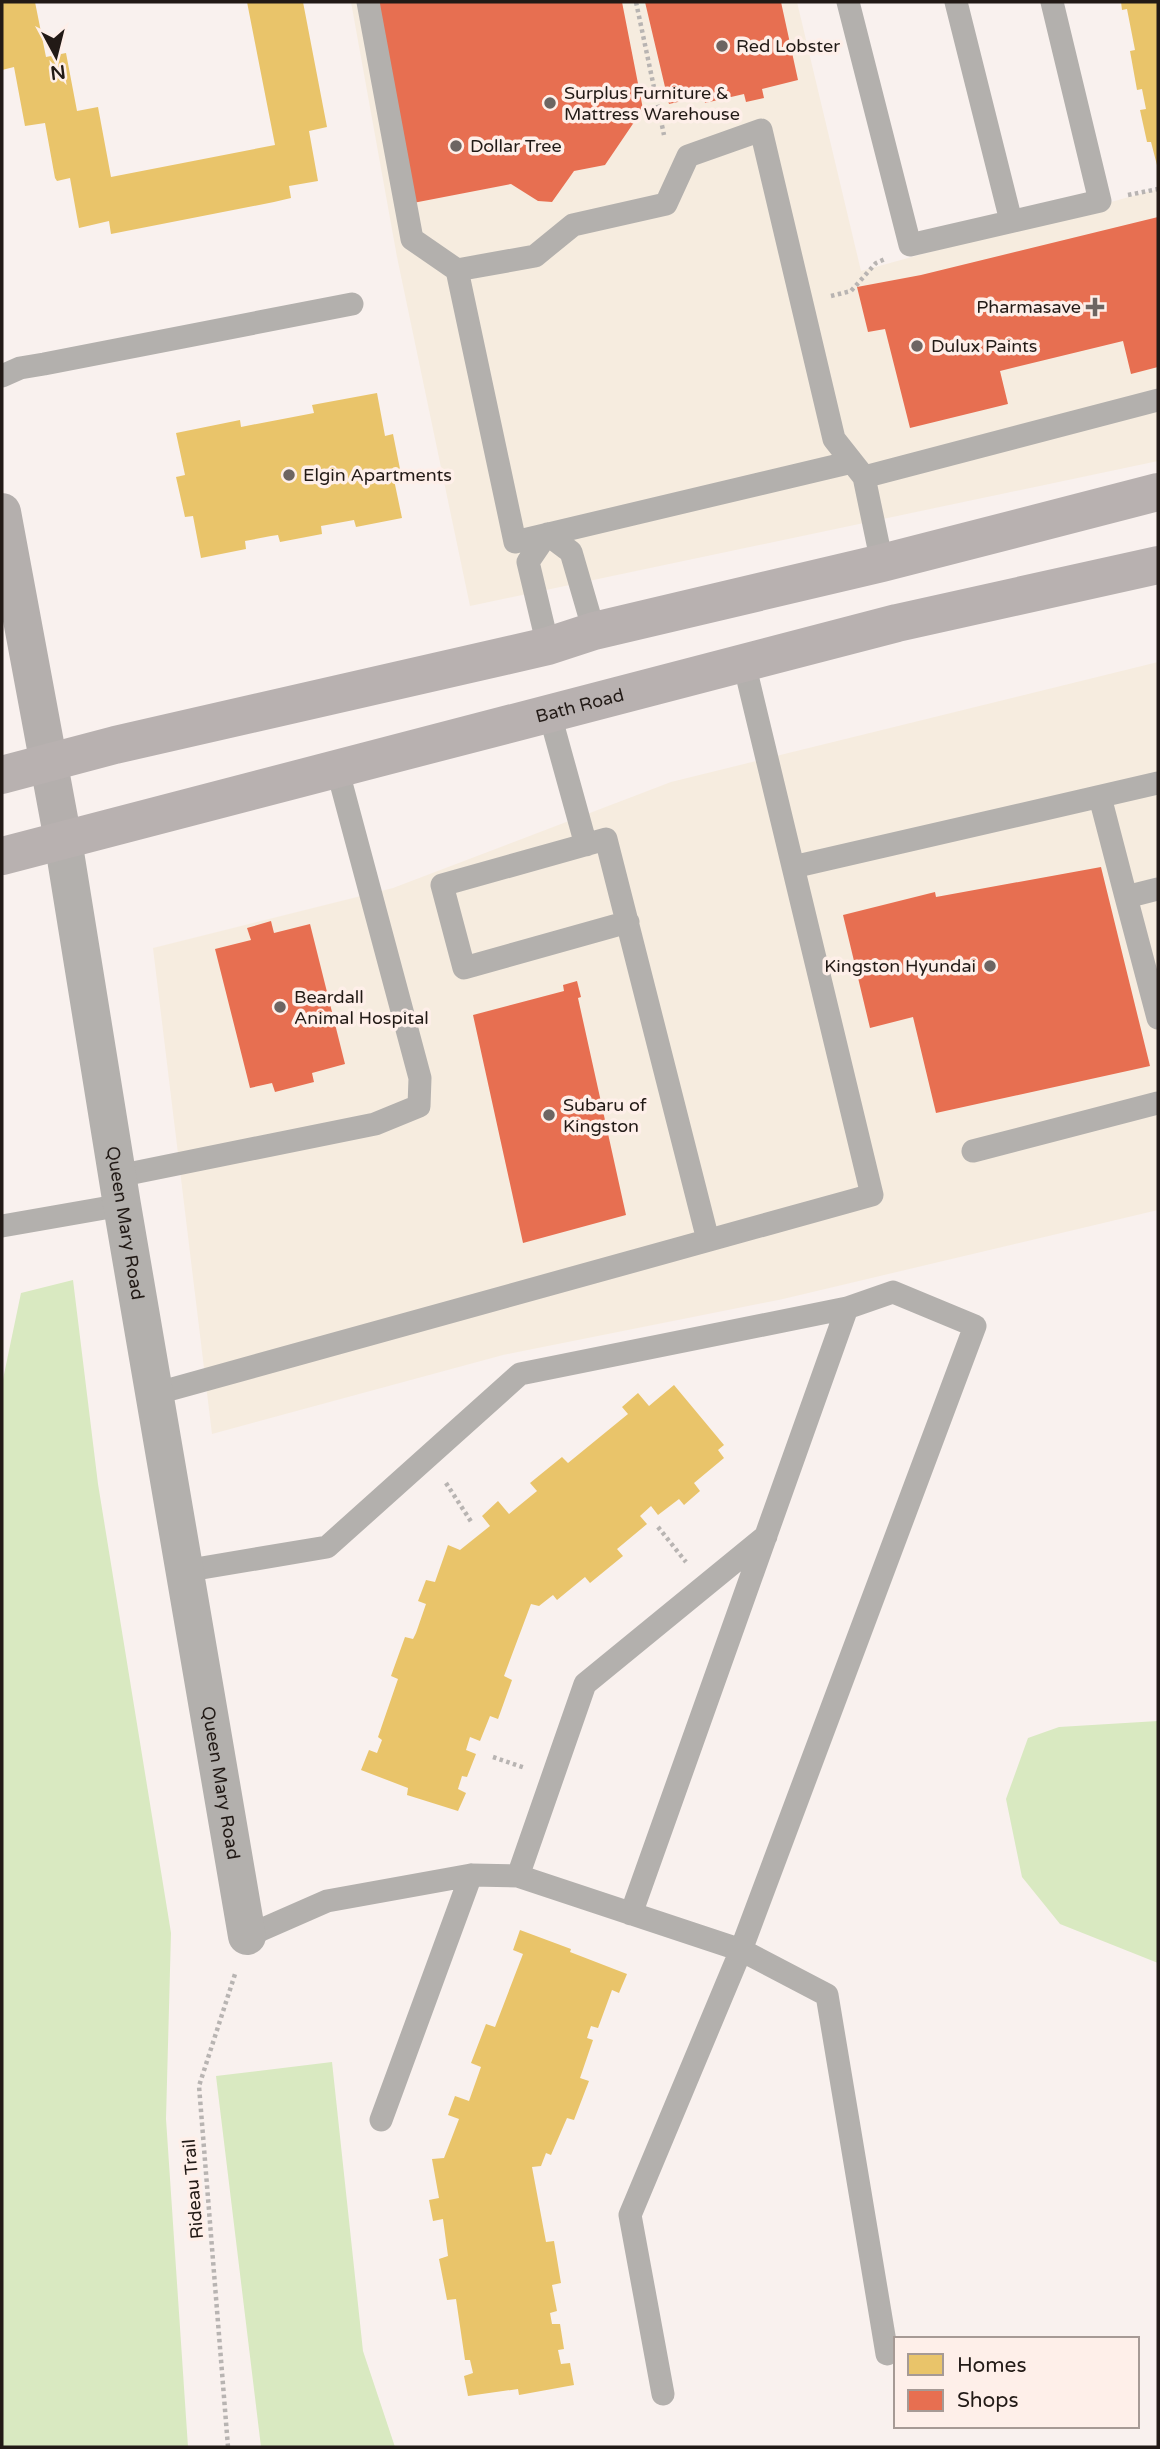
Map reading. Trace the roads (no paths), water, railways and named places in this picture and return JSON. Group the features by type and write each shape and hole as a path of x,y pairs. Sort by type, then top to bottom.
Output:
{"main road":[{"path":"2,775 50,761 548,646 594,632 882,563 1158,492"},
{"path":"882,563 897,623"},
{"name":"Bath Road","path":"2,856 897,623 1158,565"}],"street":[{"name":"Queen Mary Road","path":"2,512 50,761 247,1936"}],"lane":[{"path":"368,2 412,239 457,270 515,542 858,469 1158,400"},
{"path":"848,2 910,245 1100,201 1052,2"},
{"path":"956,2 1012,221"},
{"path":"457,270 535,256 573,225 666,204 688,156 761,130 834,439 858,469 882,563"},
{"path":"2,376 44,364 352,304"},
{"path":"547,534 571,552 594,632"},
{"path":"547,534 528,562 548,646"},
{"path":"154,1394 872,1195 744,663"},
{"path":"550,715 586,845"},
{"path":"2,1226 120,1190 375,1124 419,1106 420,1078 337,768"},
{"path":"793,867 1158,783"},
{"path":"1100,797 1158,1018"},
{"path":"628,922 464,968 442,885 607,839 628,922 708,1240"},
{"path":"1126,897 1158,889"},
{"path":"974,1151 1158,1103"},
{"path":"184,1571 327,1547 520,1374 847,1308 893,1292 975,1326 741,1950 630,2216 663,2394"},
{"path":"631,1914 847,1308"},
{"path":"518,1876 585,1684 766,1536"},
{"path":"247,1936 327,1901 471,1875 518,1876 741,1950 827,1995 887,2354"},
{"path":"381,2120 471,1875"}],"place":[{"name":"Red Lobster","path":"722,46"},
{"name":"Surplus Furniture & Mattress Warehouse","path":"550,103"},
{"name":"Dollar Tree","path":"456,146"},
{"name":"Pharmasave","path":"1095,307"},
{"name":"Dulux Paints","path":"917,346"},
{"name":"Elgin Apartments","path":"289,475"},
{"name":"Kingston Hyundai","path":"990,966"},
{"name":"Beardall Animal Hospital","path":"280,1007"},
{"name":"Subaru of Kingston","path":"549,1115"}]}
